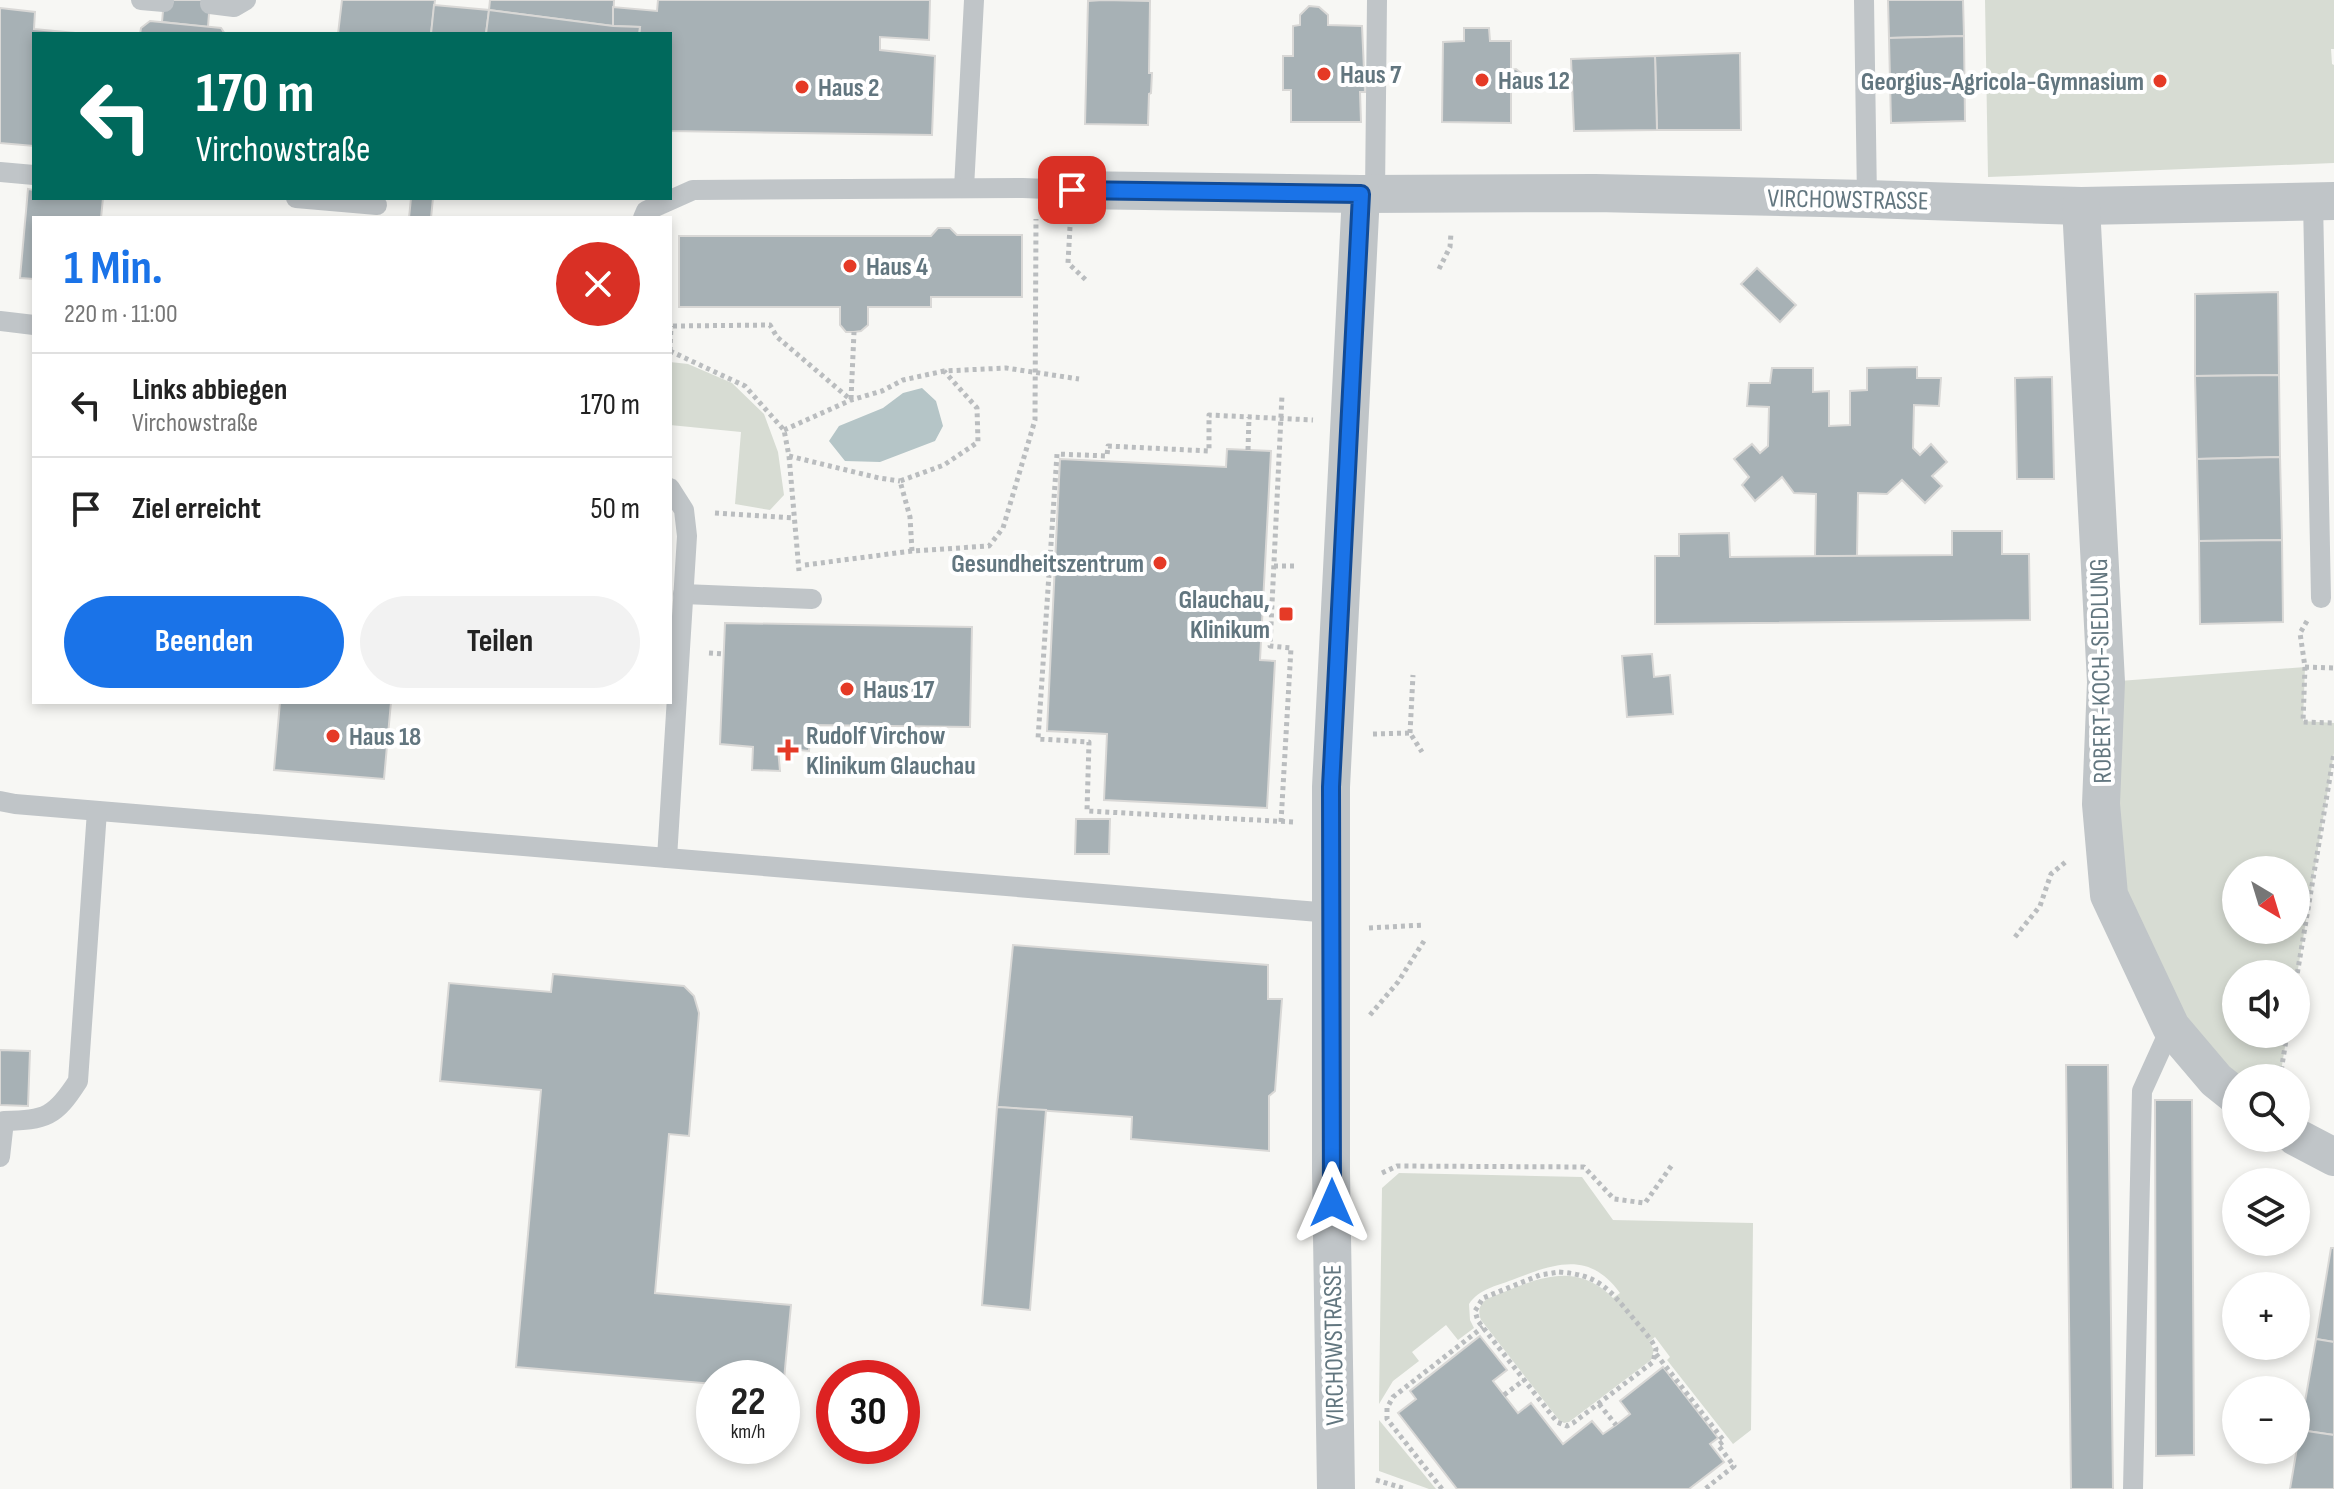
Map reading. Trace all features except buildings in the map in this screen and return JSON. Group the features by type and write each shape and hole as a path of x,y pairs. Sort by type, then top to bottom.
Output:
{"street":[{"name":"VIRCHOWSTRASSE","path":"1072,190 1581,193 2081,206 2323,201"},
{"name":"VIRCHOWSTRASSE","path":"1336,1489 1332,1297 1331,824 1350,422 1368,194"},
{"name":"ROBERT-KOCH-SIEDLUNG","path":"2081,206 2106,682 2101,804 2109,895 2171,1027 2222,1085"},
{"path":"2310,1144 2334,1157"}],"lane":[{"path":"141,0 164,2"},
{"path":"210,4 234,7 246,0"},
{"path":"964,188 974,0"},
{"path":"1368,194 1377,0"},
{"path":"1864,0 1867,199"},
{"path":"0,172 32,175"},
{"path":"672,199 693,190 1072,190"},
{"path":"319,200 377,205"},
{"path":"644,216 646,211 671,200"},
{"path":"2321,598 2323,201"},
{"path":"0,321 32,325"},
{"path":"667,858 687,536 675,497"},
{"path":"683,594 804,598"},
{"path":"0,801 1304,913 1331,922"},
{"path":"0,1157 4,1121 35,1120 63,1106 78,1081 97,811"},
{"path":"2133,1489 2142,1091 2171,1027"}],"path":[{"path":"1072,190 1068,263 1087,281"},
{"path":"800,566 912,551 989,546 1003,528 1035,420 1036,219"},
{"path":"672,326 770,325 777,337 851,400"},
{"path":"851,400 854,332"},
{"path":"672,352 745,386 784,430 804,598"},
{"path":"784,430 903,380 944,371 1006,368 1079,379"},
{"path":"789,456 900,481 944,465 978,442 977,408 944,371"},
{"path":"1281,822 1291,648 1270,646 1282,395"},
{"path":"1331,824 1087,811 1089,742 1038,739 1057,454 1107,456 1108,446 1209,451 1209,415 1350,422"},
{"path":"1248,450 1249,417"},
{"path":"900,481 910,517 912,551"},
{"path":"675,497 794,518"},
{"path":"1274,566 1295,566"},
{"path":"2321,598 2300,633 2305,667 2303,722 2334,723"},
{"path":"2305,667 2334,668"},
{"path":"1413,675 1410,733 1422,752"},
{"path":"1334,733 1410,733"},
{"path":"2300,960 2334,753"},
{"path":"2015,937 2040,906 2051,874 2071,858 2105,852"},
{"path":"1331,922 1424,925"},
{"path":"1369,1016 1398,982 1424,941"},
{"path":"1382,1173 1397,1166 1584,1167 1614,1199 1645,1203 1672,1165"},
{"path":"1579,1273 1597,1281 1612,1293 1655,1345 1656,1354 1653,1362 1573,1423 1564,1426 1557,1422 1483,1327 1475,1311 1483,1298 1540,1275 1579,1273"},
{"path":"1442,1489 1387,1419 1387,1408 1393,1397 1483,1327"},
{"path":"1656,1354 1724,1441 1718,1445 1734,1466 1705,1489"},
{"path":"1504,1395 1524,1380"},
{"path":"1599,1403 1616,1425"}],"shaded area":[{"name":"Georgius-Agricola-Gymnasium","path":"1985,0 2334,0 2334,49 2331,49 2334,65 2334,163 1988,177"},
{"path":"672,362 688,364 732,383 764,414 778,452 784,495 770,510 735,504 741,432 672,425"},
{"path":"922,388 936,401 943,426 935,441 880,462 845,461 829,441 839,426 883,408 903,393"},
{"path":"2305,667 2303,721 2334,723 2334,753 2310,897 2310,856 2222,856 2222,944 2302,944 2300,960 2222,960 2222,1048 2285,1048 2282,1064 2222,1064 2222,1074 2109,895 2106,682"},
{"path":"1399,1173 1582,1177 1613,1220 1753,1223 1751,1430 1733,1444 1667,1360 1670,1357 1655,1337 1649,1342 1654,1350 1651,1360 1569,1422 1559,1420 1481,1320 1479,1310 1489,1298 1552,1277 1583,1279 1613,1298 1620,1293 1596,1271 1570,1264 1542,1269 1483,1291 1469,1304 1474,1328 1458,1340 1446,1325 1412,1352 1419,1361 1393,1381 1379,1404 1382,1188"},
{"path":"1379,1420 1436,1489 1379,1471"}],"place":[{"name":"Haus 7","path":"1324,74"},
{"name":"Haus 12","path":"1482,80"},
{"name":"Georgius-Agricola-Gymnasium","path":"2160,81"},
{"name":"Haus 2","path":"802,87"},
{"name":"Haus 4","path":"850,266"},
{"name":"Gesundheitszentrum","path":"1160,563"},
{"name":"Glauchau, Klinikum","path":"1286,614"},
{"name":"Haus 17","path":"847,689"},
{"name":"Haus 18","path":"333,736"},
{"name":"Rudolf Virchow Klinikum Glauchau","path":"788,750"}],"route":[{"path":"1072,190 1361,194 1331,787 1332,1203"}]}
